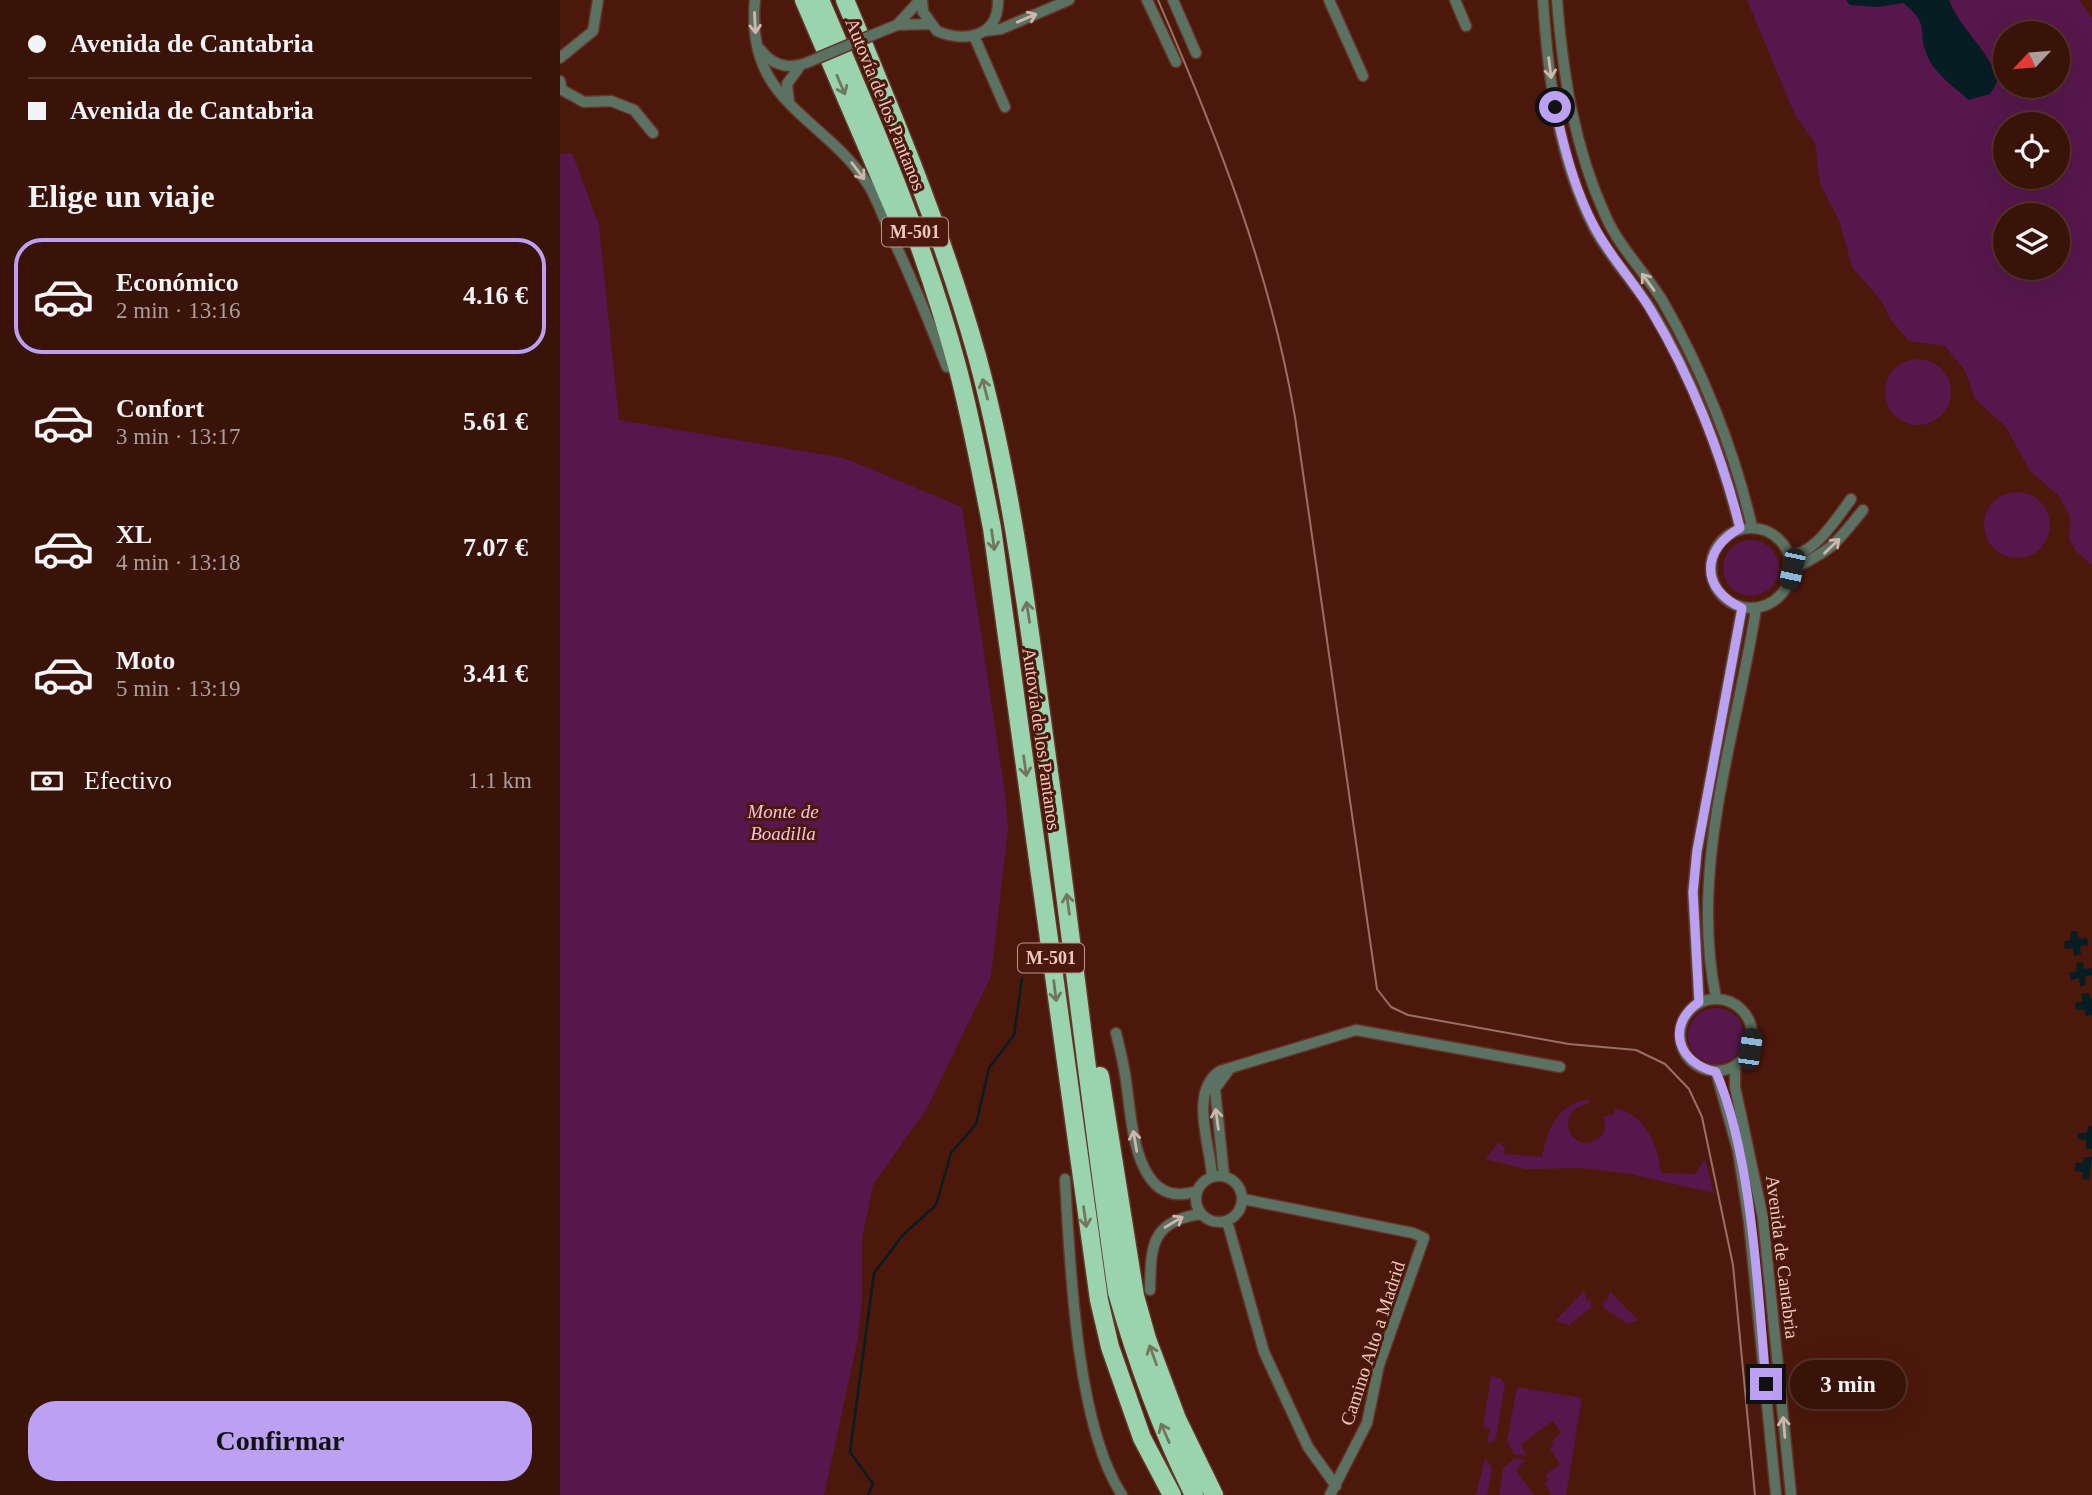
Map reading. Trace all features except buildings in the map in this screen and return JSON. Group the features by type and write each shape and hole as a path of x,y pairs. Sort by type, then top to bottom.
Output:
{"highway":[{"path":"804,0 899,220 981,473"},
{"name":"Autovía de los Pantanos","path":"820,0 874,125 929,273 957,363 981,473 1021,735 1090,1249 1110,1347 1142,1438 1172,1495"},
{"name":"Autovía de los Pantanos","path":"845,0 894,118 949,268 976,356 997,440 1034,650 1117,1292 1135,1357 1153,1407 1194,1495"},
{"path":"1077,971 1084,988 1101,1082 1135,1296 1177,1419 1214,1495"},
{"path":"1142,1438 1144,1458 1160,1495"}],"street":[{"path":"560,58 593,31 598,0"},
{"path":"755,0 755,33 771,80 790,107 849,160 870,188 909,269 947,367"},
{"path":"921,0 923,12 930,24 946,35 965,39 1000,29 1069,0"},
{"path":"897,25 921,0"},
{"path":"979,34 993,20 998,0"},
{"path":"1147,0 1176,62"},
{"path":"1173,0 1196,53"},
{"path":"1329,0 1363,76"},
{"path":"1455,0 1466,26"},
{"path":"1543,0 1555,107 1577,185 1594,226 1651,311 1673,352 1701,414 1740,528"},
{"path":"1557,0 1568,102 1589,178 1616,236 1661,299 1685,346 1717,418 1746,500 1752,527"},
{"path":"758,47 775,64 800,66 897,25 930,24"},
{"path":"979,34 1005,107"},
{"path":"790,107 787,84 800,66"},
{"path":"560,81 562,90 584,102 611,101 634,110 653,133"},
{"path":"1789,553 1799,554 1816,543 1851,499"},
{"path":"1792,569 1819,558 1835,546 1863,510"},
{"path":"1752,527 1774,534 1789,553 1792,569 1789,584 1780,596 1756,609 1742,608 1728,602 1716,589 1711,576 1715,549 1724,537 1740,528 1752,527"},
{"path":"1699,1002 1693,892 1697,851 1742,608"},
{"path":"1716,998 1708,937 1711,850 1756,609"},
{"path":"1716,998 1734,1002 1746,1014 1753,1031 1750,1049 1735,1067 1716,1072 1691,1062 1680,1041 1680,1028 1685,1015 1699,1002 1716,998"},
{"path":"1212,1176 1203,1100 1205,1087 1212,1077 1231,1068 1356,1030 1560,1067"},
{"path":"1116,1033 1136,1150 1147,1174 1161,1189 1173,1194 1184,1195 1197,1191"},
{"name":"Avenida de Cantabria","path":"1735,1067 1735,1087 1763,1218 1791,1495"},
{"path":"1224,1176 1215,1089 1231,1068"},
{"name":"Avenida de Cantabria","path":"1716,1072 1738,1150 1749,1222 1776,1495"},
{"path":"1212,1176 1224,1176 1239,1186 1243,1199 1236,1215 1227,1222 1210,1221 1201,1214 1196,1203 1197,1191 1202,1182 1212,1176"},
{"path":"1065,1179 1071,1276 1094,1424 1108,1471 1122,1495"},
{"name":"Camino Alto a Madrid","path":"1243,1199 1413,1233 1424,1238 1380,1365 1367,1423 1333,1490"},
{"path":"1150,1290 1151,1251 1158,1233 1183,1216 1201,1214"},
{"path":"1227,1222 1264,1352 1308,1447 1333,1490"}],"green space":[{"path":"1747,0 2079,0 2092,18 2092,565 2076,551 2069,539 2070,516 2058,495 2030,471 2006,427 1975,399 1965,371 1945,346 1909,341 1891,320 1882,302 1852,267 1839,220 1820,184 1815,143 1795,115"},
{"name":"Monte de Boadilla","path":"572,153 599,225 619,420 844,458 962,507 1005,793 1008,829 991,976 927,1108 873,1185 862,1238 862,1300 857,1343 824,1495 560,1495 560,154"},
{"path":"1924,359 1942,368 1949,379 1949,405 1942,416 1931,423 1912,425 1894,416 1887,405 1885,386 1894,368 1905,361"},
{"path":"2017,492 2030,494 2040,502 2048,512 2048,538 2040,548 2030,556 2017,558 2004,556 1994,548 1986,538 1984,525 1986,512 1994,502 2004,494"},
{"path":"1745,540 1757,540 1767,544 1775,552 1779,568 1775,584 1767,592 1757,596 1745,596 1735,592 1727,584 1723,574 1723,562 1727,552 1735,544"},
{"path":"1710,1008 1722,1008 1732,1012 1740,1020 1744,1036 1740,1052 1732,1060 1722,1064 1710,1064 1700,1060 1692,1052 1688,1042 1688,1030 1692,1020 1700,1012"},
{"path":"1589,1099 1589,1104 1578,1107 1571,1113 1568,1121 1572,1136 1578,1141 1586,1143 1600,1138 1605,1130 1603,1116 1614,1114 1614,1108 1625,1111 1648,1132 1657,1152 1661,1173 1695,1174 1705,1159 1714,1193 1630,1174 1583,1168 1526,1169 1486,1159 1498,1142 1505,1147 1504,1154 1542,1157 1547,1137 1561,1112"},
{"path":"1584,1291 1587,1301 1591,1301 1591,1308 1569,1325 1555,1321"},
{"path":"1610,1292 1638,1320 1628,1324 1604,1308 1603,1301 1607,1301"},
{"path":"1491,1376 1500,1378 1505,1384 1496,1438 1487,1445 1490,1428 1483,1427"},
{"path":"1517,1387 1582,1398 1566,1495 1549,1495 1551,1493 1544,1483 1549,1480 1545,1475 1560,1464 1550,1449 1554,1445 1551,1441 1561,1433 1553,1421 1521,1444 1526,1456 1514,1454 1507,1441"},
{"path":"1485,1458 1492,1468 1487,1495 1476,1495"},
{"path":"1514,1458 1526,1460 1516,1470 1534,1495 1499,1495 1503,1469"}],"water":[{"path":"1846,0 1949,0 1960,21 1993,67 1993,89 1990,94 1969,100 1939,74 1927,55 1917,17 1903,3 1878,7 1850,5"},
{"path":"2077,931 2079,939 2087,938 2088,945 2080,946 2081,954 2074,956 2073,948 2065,949 2064,942 2071,940 2070,932"},
{"path":"2083,962 2084,969 2092,968 2092,975 2085,977 2086,985 2080,987 2079,978 2071,980 2069,973 2077,971 2076,963"},
{"path":"2088,993 2092,1000 2092,1015 2086,1016 2084,1009 2076,1010 2075,1003 2083,1001 2081,994"},
{"path":"2088,1126 2092,1126 2092,1149 2086,1149 2086,1140 2078,1139 2078,1133 2087,1133"},
{"path":"2084,1157 2092,1157 2089,1180 2082,1179 2083,1172 2075,1171 2076,1163 2083,1163"}],"waterway":[{"path":"868,1495 873,1484 850,1452 874,1273 903,1235 936,1205 951,1153 976,1124 989,1068 1014,1035 1022,978"}],"tram line":[{"path":"1158,0 1201,102 1239,204 1256,256 1284,362 1295,417 1377,989 1391,1007 1408,1015 1569,1044 1636,1050 1665,1064 1689,1089 1702,1117 1733,1265 1755,1495"}],"route":[{"path":"1555,107 1564,149 1594,226 1651,311 1673,352 1701,414 1734,503 1740,528 1724,537 1715,549 1711,562 1711,576 1716,589 1728,602 1742,608 1697,851 1693,892 1699,1002 1685,1015 1680,1028 1680,1041 1691,1062 1716,1072 1738,1150 1749,1222 1766,1384"}]}
